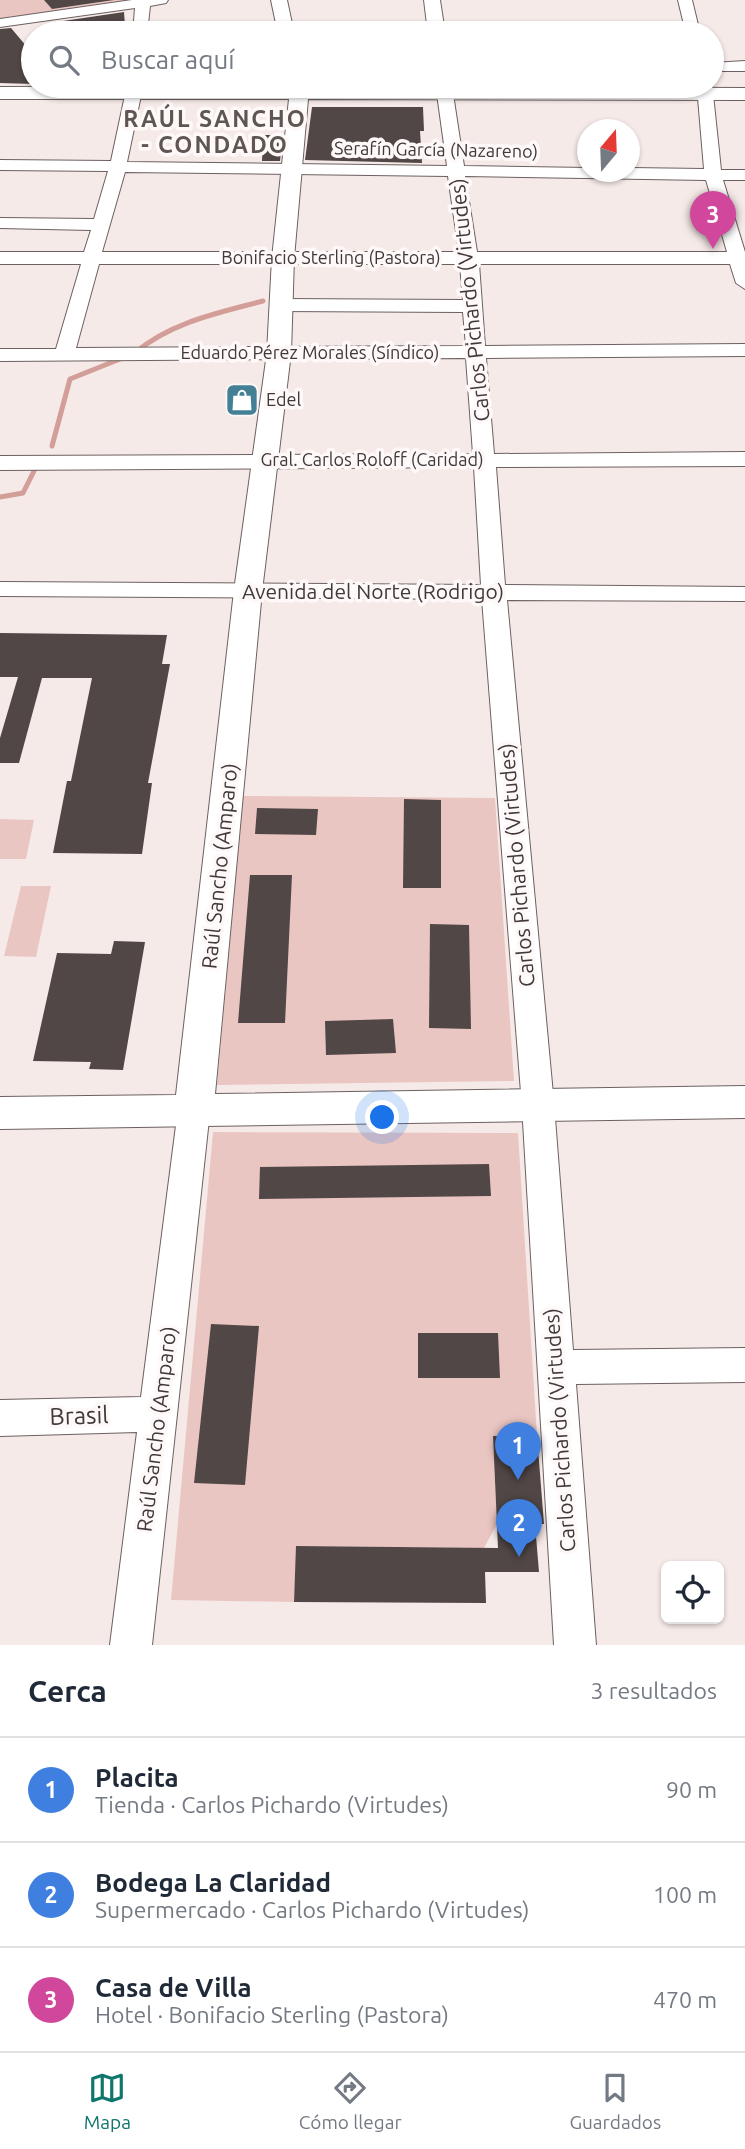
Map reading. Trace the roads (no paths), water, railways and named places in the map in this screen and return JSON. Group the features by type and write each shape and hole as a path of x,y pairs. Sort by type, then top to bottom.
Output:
{"street":[{"path":"0,23 161,0"},
{"path":"279,0 283,21"},
{"path":"432,0 435,21"},
{"path":"685,0 690,21"},
{"path":"141,21 143,3"},
{"path":"724,66 745,66"},
{"path":"0,93 21,92"},
{"path":"724,92 745,94"},
{"path":"64,355 118,166 133,98"},
{"name":"Raúl Sancho (Amparo)","path":"131,1645 194,1110 248,591 279,353 283,258 297,98"},
{"name":"Carlos Pichardo (Virtudes)","path":"446,98 469,259 470,306 538,1105 575,1645"},
{"path":"707,98 713,174 741,258 745,283"},
{"name":"Serafín García (Nazareno)","path":"0,165 745,175"},
{"path":"0,223 102,225"},
{"name":"Bonifacio Sterling (Pastora)","path":"0,258 741,258"},
{"path":"281,305 470,306"},
{"name":"Eduardo Pérez Morales (Síndico)","path":"0,355 745,350"},
{"name":"Gral. Carlos Roloff (Caridad)","path":"0,463 745,459"},
{"name":"Avenida del Norte (Rodrigo)","path":"0,589 745,594"},
{"path":"0,1113 745,1102"},
{"path":"556,1367 745,1365"},
{"name":"Brasil","path":"0,1418 159,1414"}],"waterway":[{"path":"136,352 180,326 263,301"},
{"path":"52,446 70,379 125,357"},
{"path":"0,497 23,493 35,469"}],"place":[{"name":"Casa de Villa","path":"713,249"},
{"name":"Edel","path":"242,400"},
{"name":"Placita","path":"518,1480"},
{"name":"Bodega La Claridad","path":"519,1557"}],"district":[{"name":"RAÚL SANCHO - CONDADO","path":"215,132"}]}
